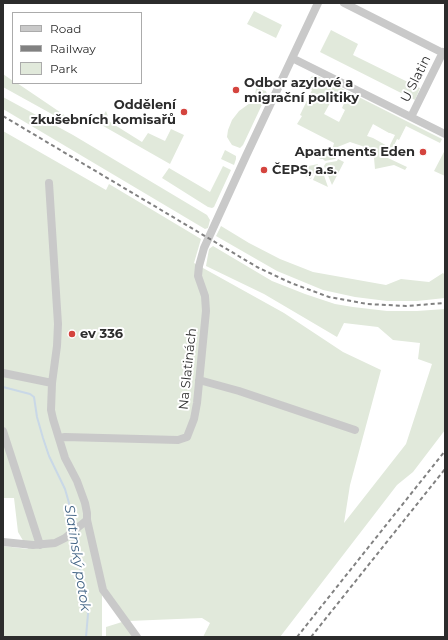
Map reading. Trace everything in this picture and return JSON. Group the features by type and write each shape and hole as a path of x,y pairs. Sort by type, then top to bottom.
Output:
{"street":[{"name":"Na Slatinách","path":"59,438 178,440 187,437 194,419 197,403 206,311 205,296 198,276 204,248 318,3"},
{"path":"344,3 444,53"},
{"name":"U Slatin","path":"411,117 444,53"},
{"path":"292,58 445,134"},
{"path":"49,183 58,324 51,410 65,458 81,492 87,513 87,520 103,590 137,637"},
{"path":"3,373 52,383"},
{"path":"199,380 239,391 356,430"},
{"path":"3,431 40,545"},
{"path":"3,542 40,545 59,541 75,531 87,520"}],"green space":[{"path":"254,11 282,25 276,38 247,24"},
{"path":"331,30 358,44 353,55 420,88 415,100 320,52"},
{"path":"3,74 12,80 12,84 18,84 82,127 59,118 3,87"},
{"path":"315,75 442,139 440,143 406,126 399,140 397,139 388,158 407,167 405,170 394,165 375,169 374,158 367,149 362,146 350,142 335,148 333,147 334,143 297,124 302,116 300,115 312,90 306,86 311,77","holes":["335,94 346,99 342,108 345,110 339,122 324,114","373,124 395,135 389,147 367,136"]},
{"path":"256,88 266,91 267,94 243,145 240,148 232,145 230,142 227,137 228,130 232,120 239,111 250,103 255,96"},
{"path":"3,97 73,135 207,215 210,220 208,228 205,229 3,109"},
{"path":"106,111 110,122 142,142 148,133 165,141 171,129 184,135 170,164 98,123"},
{"path":"3,131 106,190 109,184 201,239 194,263 284,313 343,352 381,370 350,485 344,523 406,444 432,364 418,359 420,343 393,340 378,327 344,323 337,337 264,294 206,266 209,249 213,246 272,281 335,304 387,311 445,309 445,430 413,472 397,485 280,637 203,637 210,623 202,618 128,621 102,593 102,637 3,637 3,546 28,549 18,532 14,498 3,498"},
{"path":"316,148 336,158 325,161 320,159 314,152"},
{"path":"225,150 236,156 234,165 221,159"},
{"path":"445,150 445,176 434,171"},
{"path":"338,159 344,162 332,185 324,166 326,163 337,161"},
{"path":"318,164 311,179 301,174 304,167"},
{"path":"223,166 231,170 214,207 212,208 208,207 162,178 169,168 210,192"},
{"path":"319,166 321,167 328,187 313,180"},
{"path":"221,226 280,259 313,272 386,285 401,279 429,282 443,273 445,275 445,298 417,301 387,301 355,297 323,290 277,271 216,236"},
{"path":"122,622 134,637 106,637 106,627"}],"waterway":[{"name":"Slatinský potok","path":"3,387 30,394 34,397 37,417 49,456 65,489 73,527"},
{"name":"Slatinský potok","path":"74,533 88,614 86,637"}],"railway":[{"path":"3,116 257,267 291,283 329,297 367,304 406,306 445,303"},
{"path":"297,637 445,451"},
{"path":"311,637 445,469"}],"place":[{"name":"Odbor azylové a migrační politiky","path":"236,90"},
{"name":"Oddělení zkušebních komisařů","path":"184,112"},
{"name":"Apartments Eden","path":"423,152"},
{"name":"ČEPS, a.s.","path":"264,170"},
{"name":"ev 336","path":"72,334"}]}
